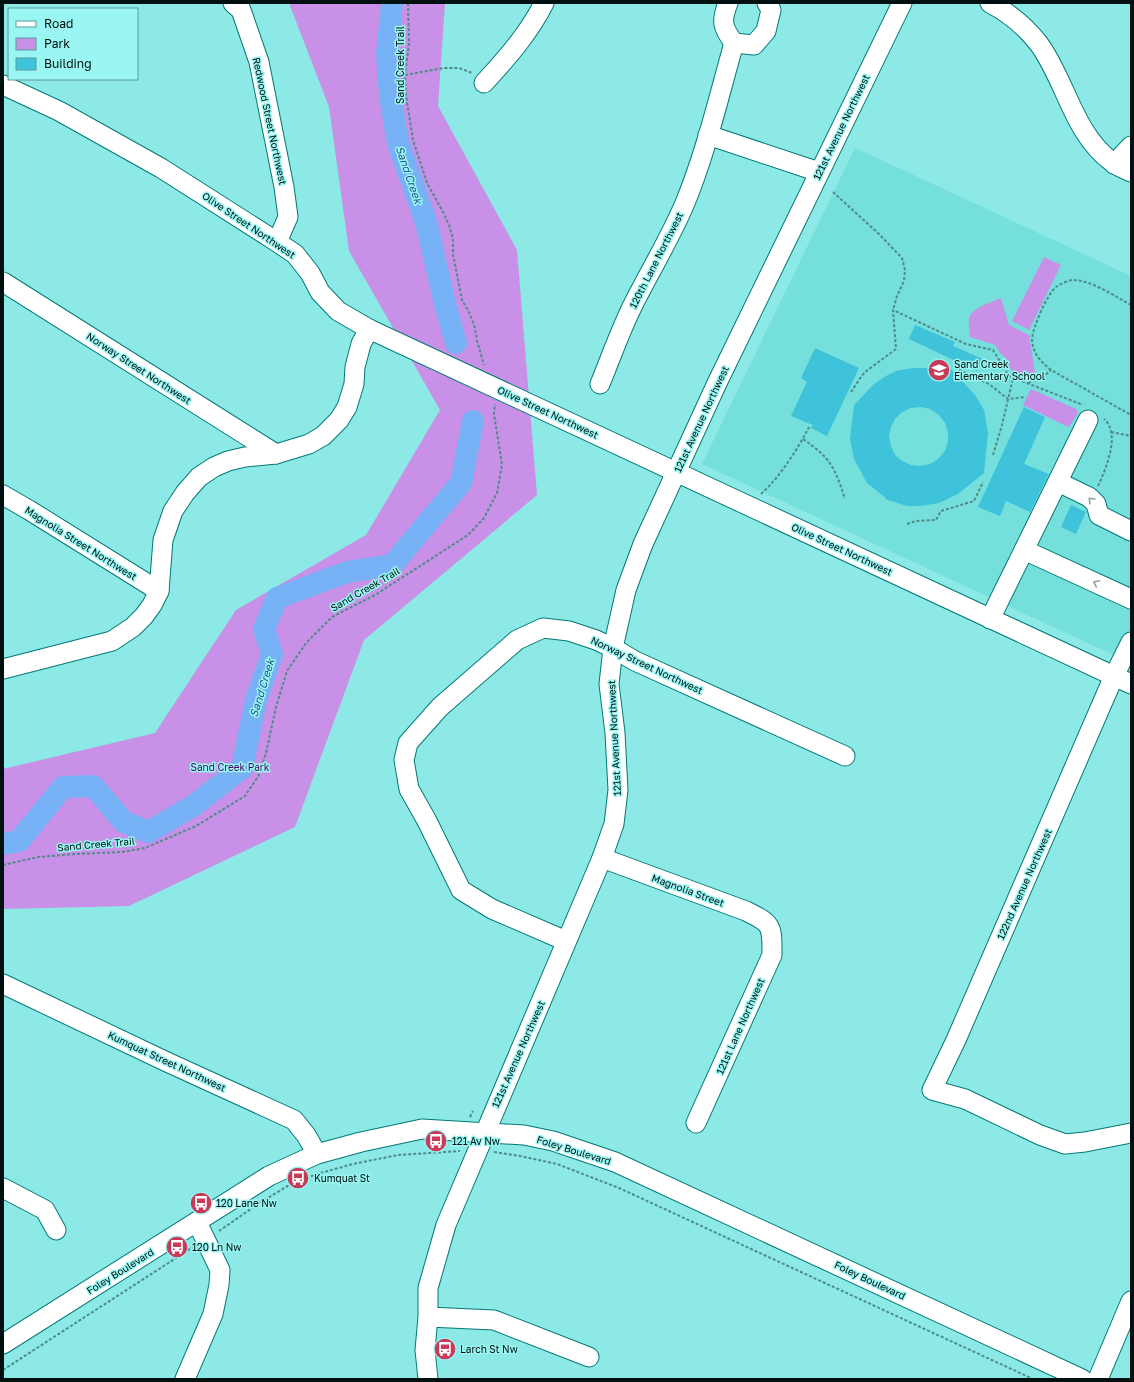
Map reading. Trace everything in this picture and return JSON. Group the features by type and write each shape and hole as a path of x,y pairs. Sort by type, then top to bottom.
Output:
{"street":[{"name":"Redwood Street Northwest","path":"233,3 240,10 259,62 284,188 288,217 277,242"},
{"path":"484,83 522,39 544,3"},
{"path":"728,3 722,21 726,33 734,43 754,45 766,31 771,10 767,3"},
{"name":"121st Avenue Northwest","path":"428,1379 425,1350 428,1317 428,1288 446,1224 550,982 602,858 614,824 618,790 615,733 609,684 613,648 626,590 643,544 675,473 819,172 902,3"},
{"path":"996,4 1021,24 1040,45 1081,125 1096,146 1114,164 1131,172"},
{"name":"120th Lane Northwest","path":"600,384 624,323 676,224 694,179 734,43"},
{"name":"Olive Street Northwest","path":"3,85 59,111 161,168 295,254 310,273 320,292 338,311 369,330 577,425 675,473 755,508 1123,680"},
{"path":"708,135 819,172"},
{"path":"1114,164 1131,146"},
{"name":"Norway Street Northwest","path":"3,282 276,454"},
{"path":"3,669 112,641 133,628 152,605 159,591 163,540 166,528 173,511 185,494 199,477 214,467 228,461 246,457 276,454 318,440 339,420 347,407 354,384 358,352 369,330"},
{"path":"990,619 1092,415"},
{"path":"1058,482 1089,497 1096,504 1099,515 1131,531"},
{"name":"Magnolia Street Northwest","path":"3,495 30,510 159,591"},
{"path":"1024,550 1131,599"},
{"name":"Norway Street Northwest","path":"566,941 492,909 461,890 427,821 409,789 404,760 408,742 440,707 518,640 543,628 569,631 613,648 635,661 844,756"},
{"name":"122nd Avenue Northwest","path":"1131,642 1123,680 932,1090 965,1099 1040,1135 1065,1144 1086,1142 1131,1133"},
{"name":"Magnolia Street","path":"602,858 746,911 763,919 770,928"},
{"name":"121st Lane Northwest","path":"696,1123 772,955 772,930 770,928"},
{"name":"Kumquat Street Northwest","path":"3,984 167,1062 294,1120 306,1135 317,1154"},
{"name":"Foley Boulevard","path":"3,1344 269,1176 317,1154 361,1142 422,1129 524,1136 553,1141 615,1162 1082,1379"},
{"path":"3,1188 45,1210 56,1230"},
{"path":"185,1379 213,1314 219,1285 220,1270 197,1222"},
{"path":"1098,1379 1131,1301"},
{"path":"428,1317 494,1320 589,1357"}],"path":[{"name":"Sand Creek Trail","path":"408,3 408,44 405,75 409,119 419,163 427,183 449,225 462,300 470,314 475,328 484,365"},
{"path":"405,75 444,68 459,68 474,73 484,83"},
{"path":"832,192 879,234 902,258 905,270 904,281 893,310 896,349 865,372 851,392"},
{"path":"1131,305 1087,283 1072,280 1054,288 1034,328 1032,340 1036,355 1042,363 1051,370 1131,415"},
{"path":"893,310 966,344 993,350 1009,376 1107,421 1111,432 1111,448 1108,460 1096,490"},
{"path":"959,370 989,384 1008,399 1026,397"},
{"path":"1027,383 1042,377 1051,370"},
{"path":"993,455 1013,378"},
{"name":"Sand Creek Trail","path":"3,865 38,857 122,852 145,848 196,826 245,796 259,775 266,753 276,707 287,671 306,643 332,617 375,595 468,535 484,518 497,493 502,465 494,414 494,399"},
{"path":"761,494 770,486 803,439 809,427"},
{"path":"1111,432 1131,436"},
{"path":"803,439 815,447 828,460 837,475 845,499"},
{"path":"907,524 916,521 936,520 941,511 974,501 983,482"},
{"path":"215,1234 258,1204 292,1184 317,1174 353,1164 398,1155 456,1151"},
{"path":"494,1152 557,1164 619,1188 1033,1379"},
{"path":"3,1370 195,1246"}],"shaded area":[{"name":"Sand Creek Elementary School","path":"855,148 1131,276 1131,663 702,464"}],"green space":[{"name":"Sand Creek Park","path":"289,3 445,3 438,106 517,250 537,495 364,640 295,827 129,906 3,909 3,769 155,733 236,610 366,535 440,410 349,251 329,107"},
{"path":"1044,257 1061,265 1029,330 1012,321"},
{"path":"1001,298 1009,325 1029,335 1035,372 1025,379 1011,370 1006,358 1000,353 995,345 970,337 969,318 971,314 978,308"},
{"path":"1031,389 1076,409 1078,413 1069,427 1023,405"}],"building":[{"path":"915,325 955,342 953,346 983,359 977,371 909,339"},
{"path":"815,348 859,368 827,436 811,428 813,425 791,416 807,382 801,378"},
{"path":"912,368 950,368 975,395 984,410 988,433 984,473 958,494 939,503 921,506 907,506 885,499 886,498 867,483 854,459 850,439 854,405 874,384 896,371","holes":["921,407 930,409 939,415 945,423 948,432 948,442 945,451 938,459 930,464 920,466 911,465 902,461 895,455 889,437 891,427 895,419 902,412 911,408"]},
{"path":"1024,407 1045,417 1024,464 1049,474 1030,512 1006,501 1000,516 978,507"},
{"path":"1071,505 1086,512 1076,534 1061,527"}],"waterway":[{"name":"Sand Creek","path":"392,3 387,54 390,96 398,143 426,222 445,304 456,343"},
{"name":"Sand Creek","path":"3,844 19,841 63,787 93,786 124,822 148,832 193,806 242,768 256,700 272,654 264,629 277,598 347,572 392,565 461,483 473,421"}],"place":[{"name":"Sand Creek Elementary School","path":"939,370"},
{"name":"121 Av Nw","path":"436,1141"},
{"name":"Kumquat St","path":"298,1178"},
{"name":"120 Lane Nw","path":"201,1203"},
{"name":"120 Ln Nw","path":"177,1247"},
{"name":"Larch St Nw","path":"445,1349"}]}
